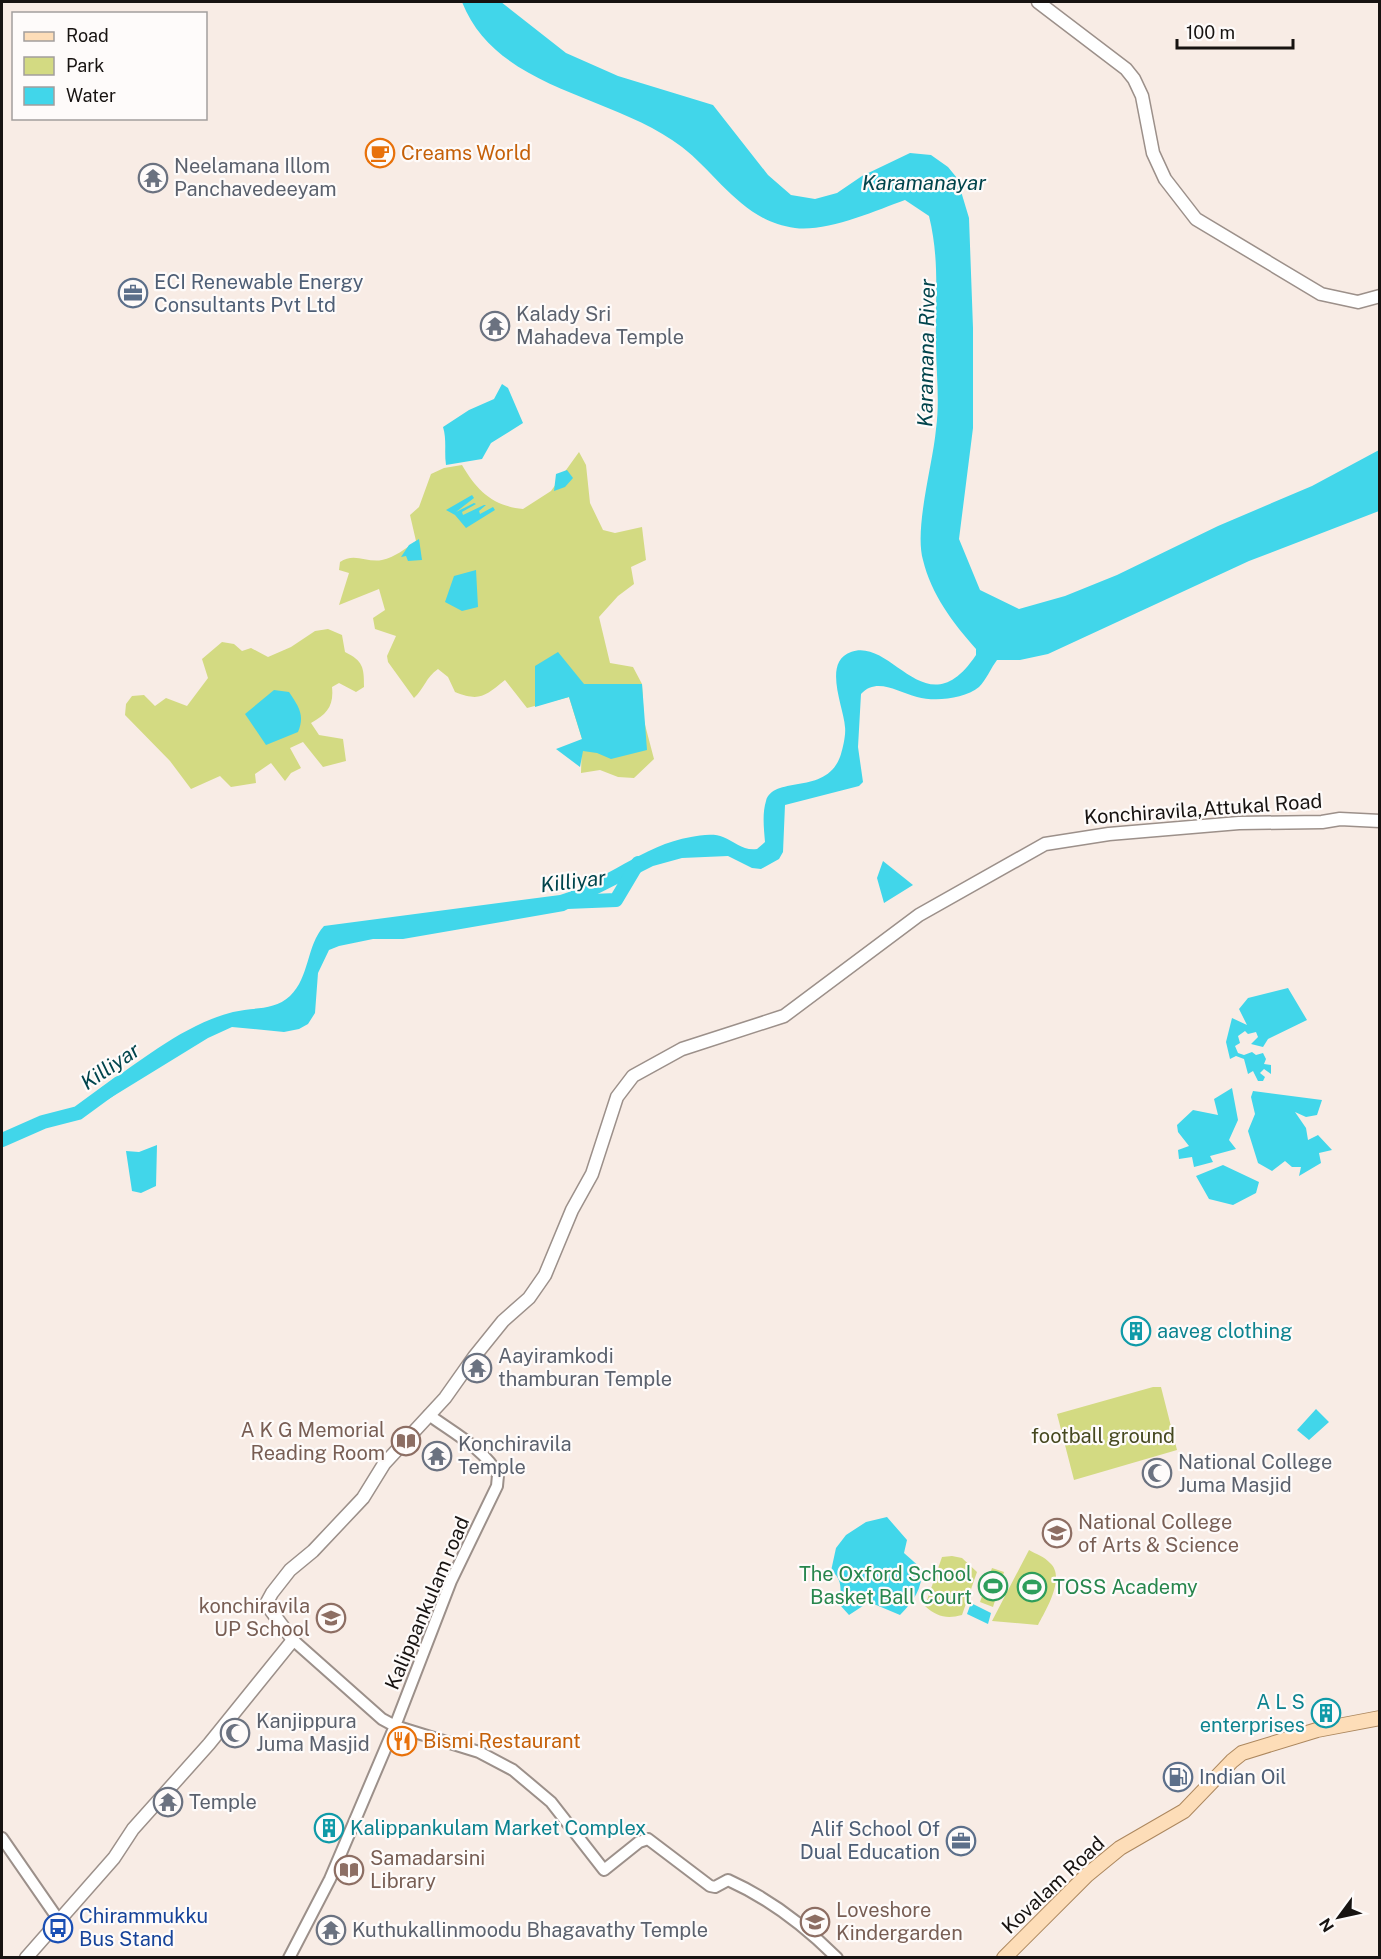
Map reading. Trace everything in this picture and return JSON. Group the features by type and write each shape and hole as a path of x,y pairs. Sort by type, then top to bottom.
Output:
{"main road":[{"path":"1038,2 1126,69 1134,79 1142,96 1154,153 1164,179 1196,219 1321,294 1358,302 1380,296"},
{"name":"Konchiravila,Attukal Road","path":"293,1640 266,1604 272,1593 290,1570 313,1551 363,1498 384,1464 461,1378 474,1357 503,1322 529,1298 545,1275 572,1210 592,1174 617,1097 633,1076 682,1049 784,1016 919,915 1046,844 1109,834 1239,823 1322,822 1341,819 1380,821"},
{"path":"26,1958 114,1858 133,1829 209,1744 293,1640"},
{"name":"Kovalam Road","path":"1004,1958 1087,1875 1120,1848 1184,1811 1242,1753 1317,1730 1380,1718"}],"street":[{"name":"Kalippankulam road","path":"289,1958 330,1879 395,1726 451,1581 498,1480 495,1470 480,1455 429,1415"},
{"path":"293,1640 374,1714 395,1726 479,1752 513,1770 551,1802 604,1870 639,1842 648,1839 710,1886 715,1887 728,1880 765,1901 807,1930 837,1958"},
{"path":"2,1838 58,1919"},
{"path":"2,1858 12,1852"}],"green space":[{"path":"579,452 586,465 590,503 603,530 615,533 642,527 646,560 631,567 634,584 618,596 599,617 610,663 633,667 642,684 644,721 654,759 634,778 618,777 600,770 581,773 582,739 569,697 527,708 505,680 482,696 471,697 455,692 448,677 438,669 414,698 388,662 387,656 396,636 375,629 373,618 385,610 379,589 339,605 349,573 339,570 340,562 350,558 382,560 396,555 416,541 410,515 419,507 431,474 444,468 462,465 487,496 503,505 523,509 551,491"},
{"path":"328,629 342,635 345,652 356,658 364,674 364,687 356,692 339,683 332,687 332,699 328,709 311,723 319,735 343,739 346,761 323,767 303,742 290,748 301,768 291,773 285,781 271,763 255,774 256,783 231,787 220,776 191,789 170,761 125,715 126,704 132,696 144,695 155,706 166,698 187,706 208,678 202,659 222,642 234,644 242,651 251,648 268,657 291,647 315,631"},
{"name":"football ground","path":"1153,1387 1161,1387 1177,1450 1074,1480 1057,1414"},
{"name":"TOSS Academy","path":"1029,1550 1046,1559 1054,1569 1056,1576 1053,1594 1046,1611 1038,1625 992,1621"},
{"path":"942,1557 962,1558 977,1572 962,1615 947,1617 934,1613 925,1606"},
{"name":"The Oxford School Basket Ball Court","path":"992,1568 1004,1572 993,1607 980,1602"}],"water":[{"name":"Karamanayar","path":"462,2 501,2 566,53 618,76 713,105 768,175 791,195 815,199 837,193 862,176 910,153 931,155 948,167 957,178 969,218 973,328 973,428 959,539 980,590 1019,609 1065,596 1117,575 1218,526 1312,486 1379,450 1379,511 1249,561 1048,654 1020,660 997,660 979,687 966,694 932,699 917,697 888,687 867,689 861,694 858,747 863,782 859,786 785,805 783,852 779,859 761,869 752,868 728,856 682,858 653,866 564,911 403,939 373,939 339,946 329,950 318,973 315,1013 308,1024 299,1029 284,1032 232,1027 208,1038 107,1100 101,1088 181,1034 233,1012 270,1006 284,1001 301,980 314,943 324,926 560,895 577,889 657,847 695,836 720,836 743,847 757,849 765,842 764,811 771,793 779,788 814,781 825,776 834,767 841,754 845,730 836,675 842,657 851,652 866,651 926,683 941,684 958,676 976,655 976,649 951,618 931,585 921,547 922,514 938,408 936,264 929,216 905,200 851,220 821,227 795,228 761,217 733,196 682,147 654,129 529,73 502,55 479,32"},
{"path":"502,384 508,388 523,423 491,443 482,459 446,465 443,427 469,410 494,399"},
{"path":"567,470 573,478 565,487 554,491 556,474"},
{"path":"472,495 474,498 456,512 474,503 476,504 462,512 463,515 484,505 486,505 479,511 480,514 493,507 495,510 466,528 455,515 446,510"},
{"path":"419,539 422,560 408,561 406,556 401,557 409,545"},
{"path":"476,570 478,607 462,611 445,602 454,576"},
{"path":"558,652 584,684 642,684 647,750 611,759 597,753 583,751 580,767 556,749 582,739 569,697 535,707 535,666"},
{"path":"274,690 289,692 298,707 301,721 298,732 266,745 245,714"},
{"path":"883,861 913,885 884,903 877,878"},
{"path":"1288,988 1307,1020 1268,1039 1263,1047 1251,1044 1258,1037 1256,1032 1248,1034 1245,1031 1238,1036 1240,1043 1235,1046 1238,1053 1244,1055 1252,1052 1256,1055 1263,1053 1266,1059 1264,1064 1271,1065 1271,1074 1264,1069 1260,1073 1265,1077 1263,1081 1258,1081 1253,1071 1248,1074 1244,1059 1236,1056 1230,1059 1226,1042 1232,1018 1247,1025 1239,1009 1248,998"},
{"path":"1232,1088 1238,1120 1229,1140 1236,1149 1210,1156 1213,1162 1194,1167 1192,1157 1179,1159 1178,1150 1189,1146 1178,1132 1177,1125 1193,1110 1218,1115 1214,1099"},
{"path":"1253,1091 1322,1100 1317,1115 1306,1117 1295,1112 1306,1128 1308,1140 1318,1135 1332,1150 1319,1153 1321,1163 1299,1176 1301,1167 1292,1167 1285,1161 1272,1171 1258,1163 1248,1131 1255,1114 1251,1097"},
{"path":"157,1145 156,1186 141,1193 132,1191 126,1151 139,1152"},
{"path":"1223,1165 1259,1182 1256,1193 1233,1205 1209,1199 1196,1176"},
{"path":"1316,1409 1329,1422 1309,1440 1297,1430"},
{"path":"887,1517 907,1540 904,1553 922,1569 919,1589 900,1615 869,1602 849,1615 840,1605 840,1582 831,1571 836,1548 846,1535 866,1522"},
{"path":"971,1603 991,1613 988,1624 967,1614"}],"waterway":[{"name":"Killiyar","path":"567,902 616,900 638,863"},
{"name":"Killiyar","path":"2,1140 43,1122 78,1113 119,1083"}],"place":[{"name":"Creams World","path":"380,153"},
{"name":"Neelamana Illom Panchavedeeyam","path":"153,178"},
{"name":"ECI Renewable Energy Consultants Pvt Ltd","path":"133,293"},
{"name":"Kalady Sri Mahadeva Temple","path":"495,326"},
{"name":"aaveg clothing","path":"1136,1331"},
{"name":"Aayiramkodi thamburan Temple","path":"477,1368"},
{"name":"A K G Memorial Reading Room","path":"406,1441"},
{"name":"Konchiravila Temple","path":"437,1456"},
{"name":"National College Juma Masjid","path":"1157,1473"},
{"name":"National College of Arts & Science","path":"1057,1533"},
{"name":"The Oxford School Basket Ball Court","path":"993,1586"},
{"name":"TOSS Academy","path":"1032,1587"},
{"name":"konchiravila UP School","path":"331,1618"},
{"name":"A L S enterprises","path":"1326,1713"},
{"name":"Kanjippura Juma Masjid","path":"235,1733"},
{"name":"Bismi Restaurant","path":"402,1741"},
{"name":"Indian Oil","path":"1178,1777"},
{"name":"Temple","path":"168,1802"},
{"name":"Kalippankulam Market Complex","path":"329,1828"},
{"name":"Alif School Of Dual Education","path":"961,1841"},
{"name":"Samadarsini Library","path":"349,1870"},
{"name":"Loveshore Kindergarden","path":"815,1922"},
{"name":"Chirammukku Bus Stand","path":"58,1928"},
{"name":"Kuthukallinmoodu Bhagavathy Temple","path":"331,1930"}],"water label":[{"name":"Karamana River","path":"926,353"}]}
